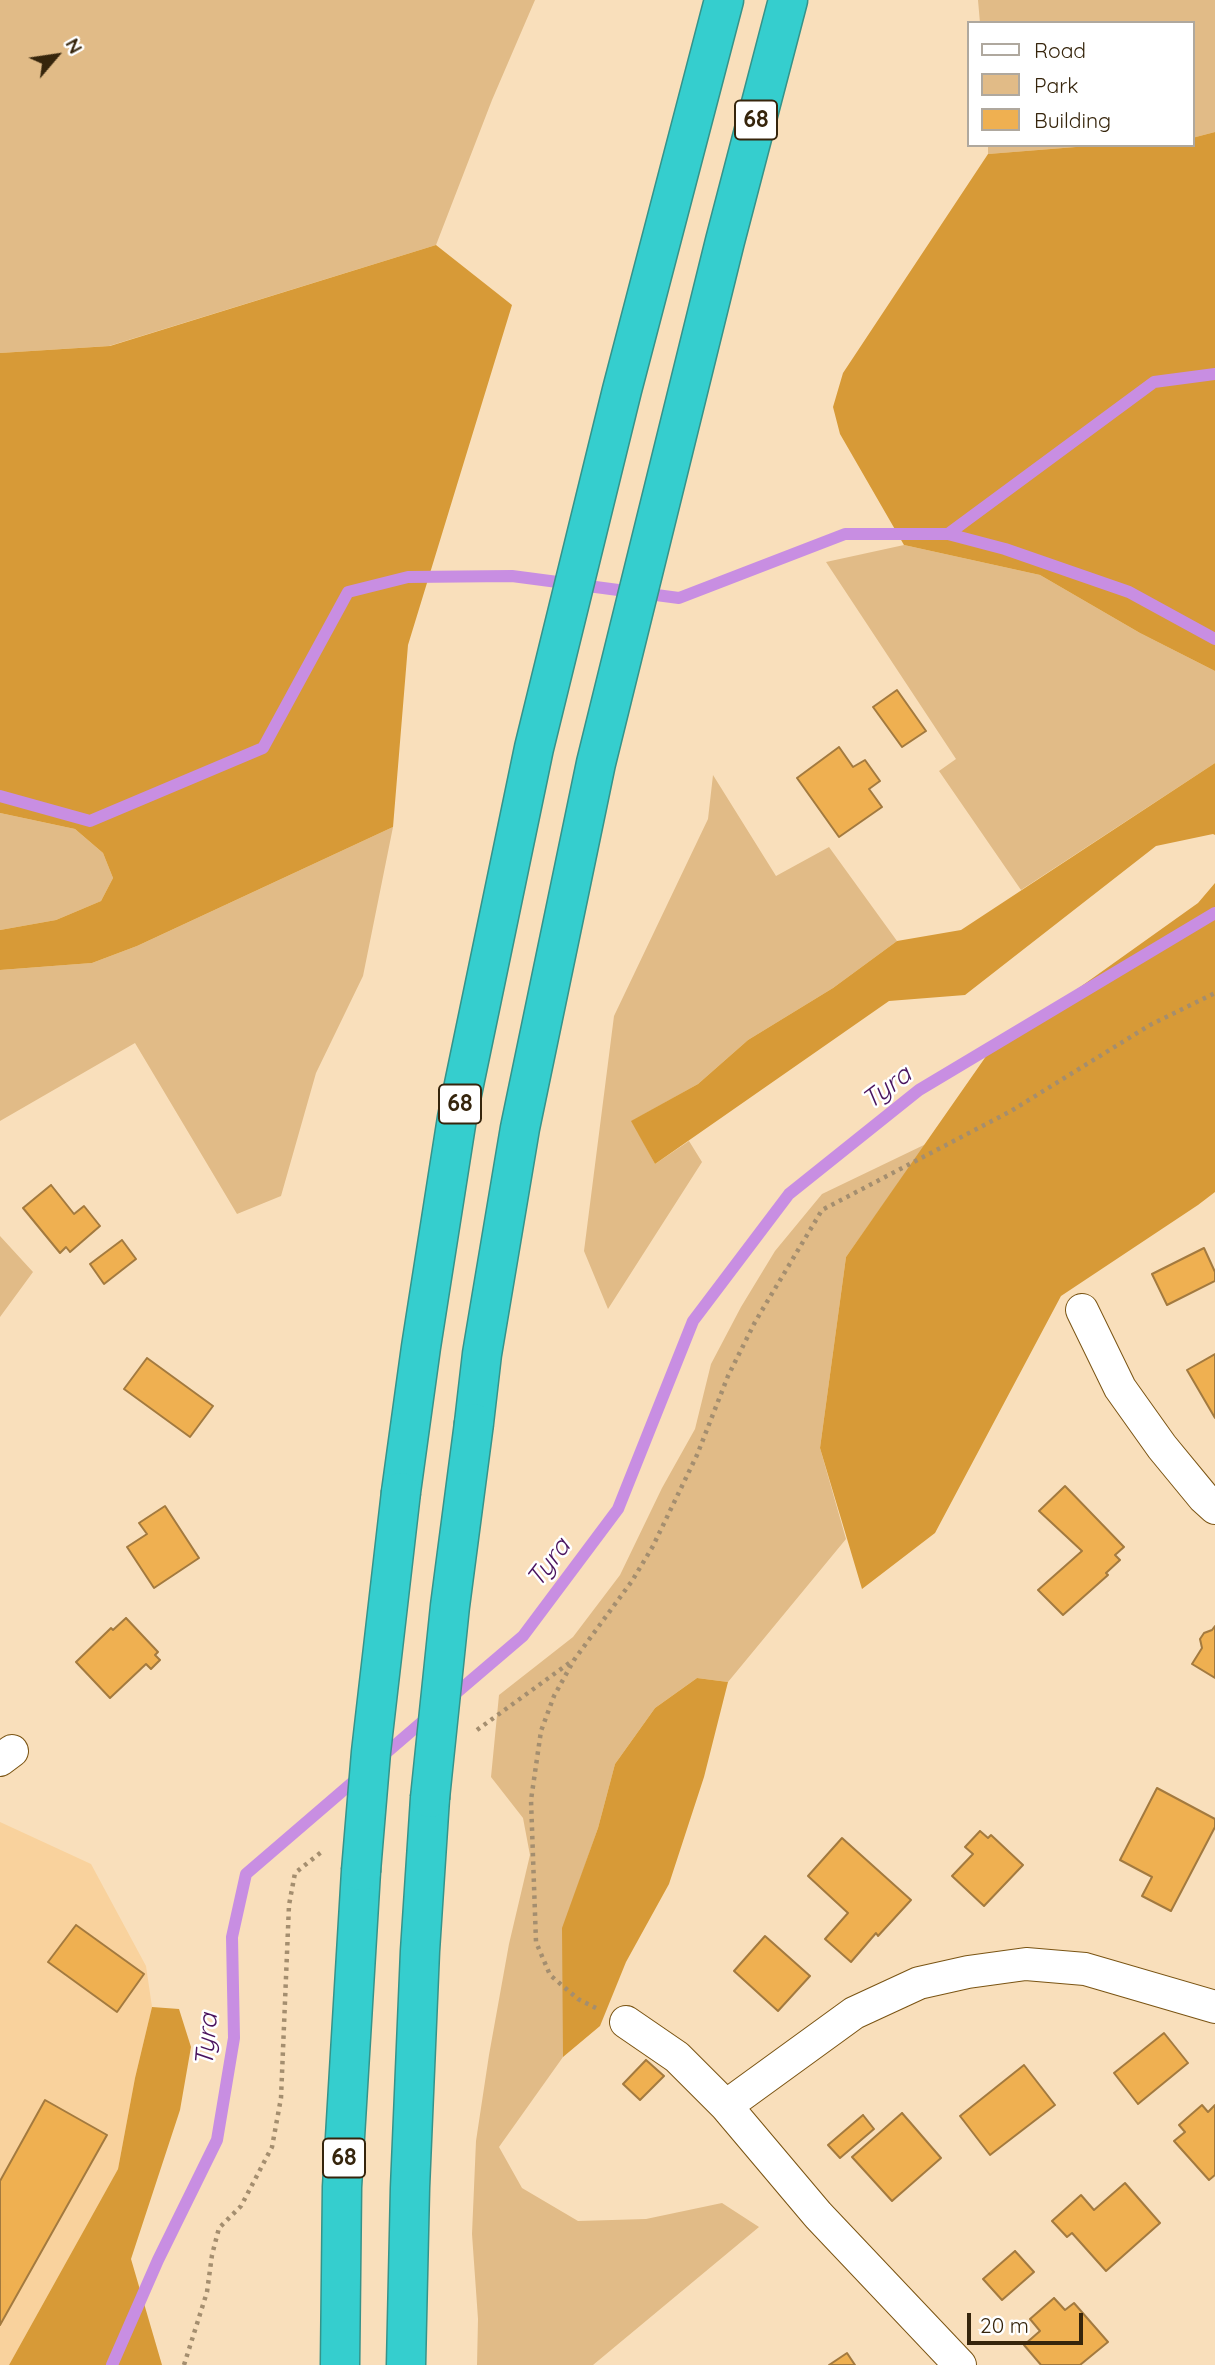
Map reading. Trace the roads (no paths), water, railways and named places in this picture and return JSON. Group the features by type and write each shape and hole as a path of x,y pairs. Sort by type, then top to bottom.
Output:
{"highway":[{"name":"68","path":"340,2365 342,2187 371,1752 401,1492 457,1118 534,748 622,390 724,0"},
{"name":"68","path":"406,2365 420,1951 430,1798 450,1606 482,1354 520,1128 596,763 788,0"}],"street":[{"path":"1082,1310 1120,1388 1162,1447 1215,1508"},
{"path":"726,2106 854,2013 919,1983 968,1972 1026,1964 1085,1969 1215,2007"},
{"path":"625,2022 677,2057 726,2106 818,2216 960,2365"}],"waterway":[{"path":"948,534 1154,382 1215,374"},
{"path":"0,796 90,821 263,748 348,592 408,577 512,576 679,598 845,534 948,534 1005,549 1129,592 1215,639"},
{"name":"Tyra","path":"448,1700 523,1636 618,1509 693,1321 789,1194 919,1090 1215,913"},
{"name":"Tyra","path":"379,1759 429,1716"},
{"name":"Tyra","path":"112,2365 158,2260 217,2140 234,2038 232,1937 246,1874 360,1776"}]}
